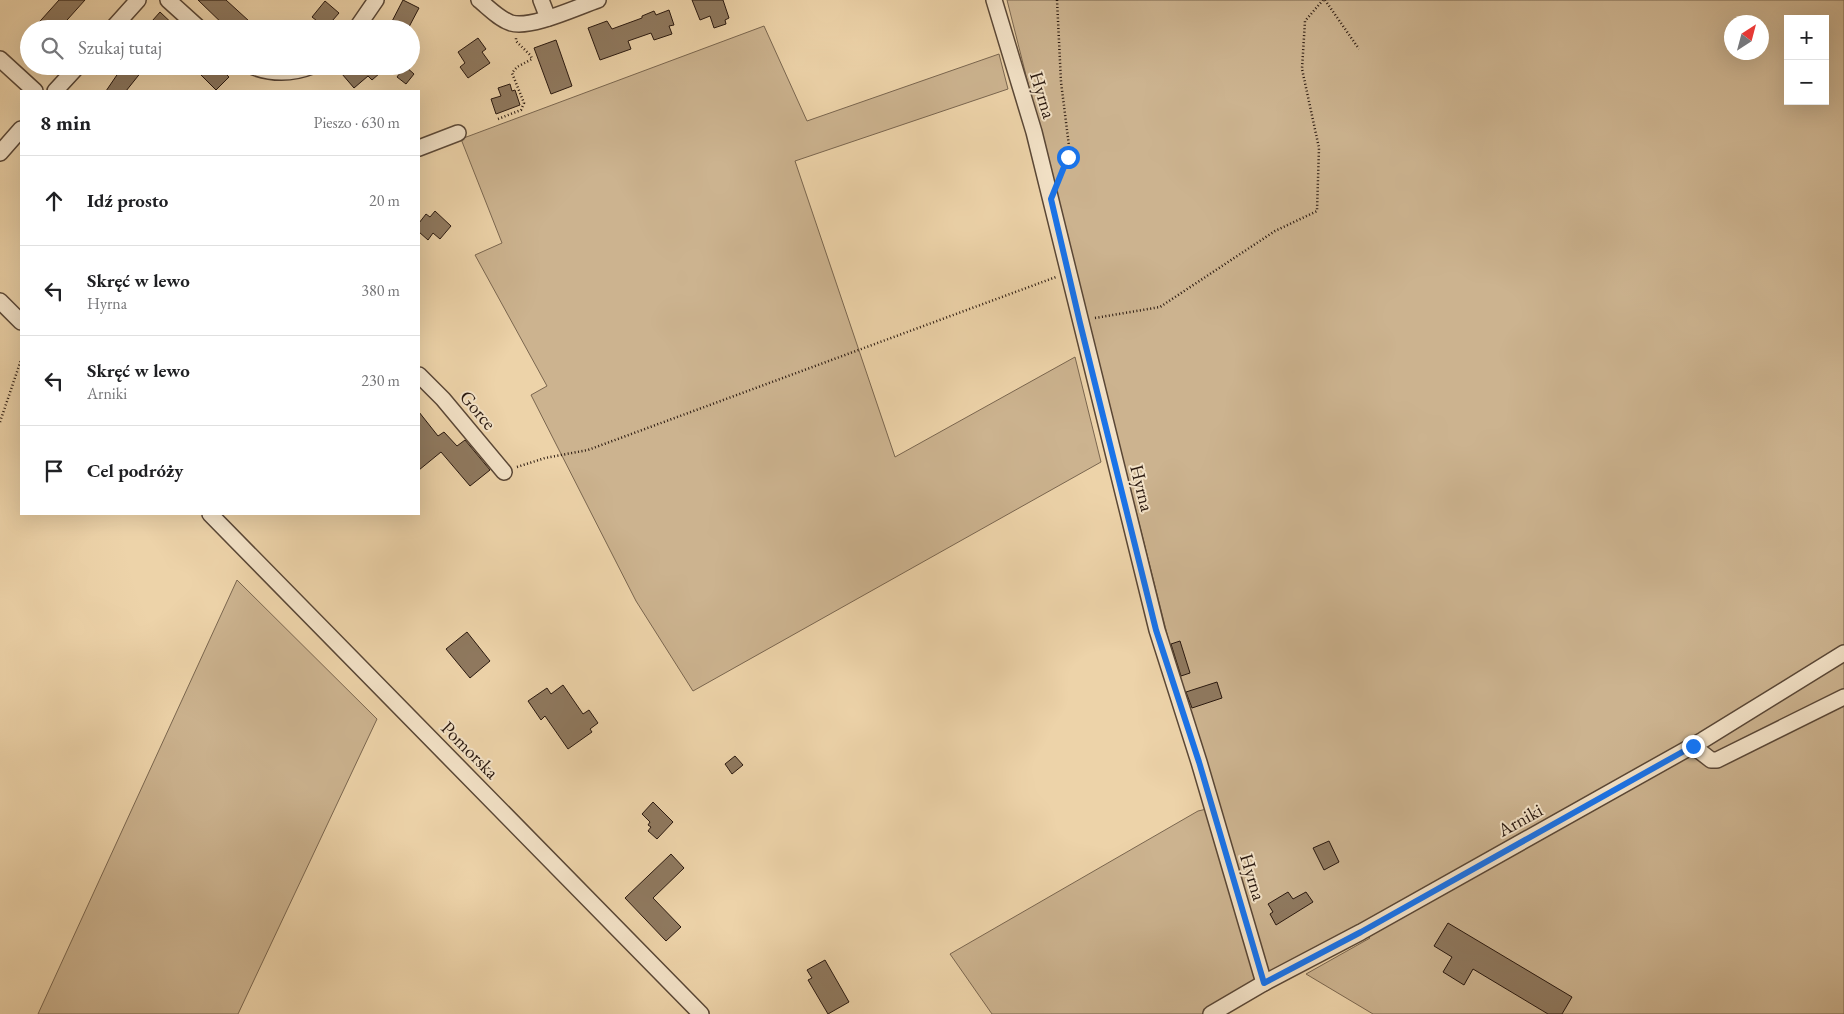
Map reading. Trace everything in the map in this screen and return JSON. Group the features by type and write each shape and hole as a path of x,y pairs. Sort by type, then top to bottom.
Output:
{"street":[{"path":"120,20 138,0"},
{"path":"168,0 190,20"},
{"path":"362,20 376,0"},
{"path":"479,0 510,23 526,25 598,0"},
{"path":"541,0 548,18"},
{"name":"Hyrna","path":"994,0 1034,132 1156,630 1199,762 1264,983"},
{"path":"0,58 34,90"},
{"path":"56,90 70,75"},
{"path":"0,153 20,130"},
{"path":"420,148 458,133"},
{"path":"0,301 20,321"},
{"name":"Gorce","path":"420,376 443,399 504,472"},
{"name":"Pomorska","path":"211,515 701,1014"},
{"name":"Arniki","path":"1211,1014 1693,746 1844,654"},
{"path":"1693,746 1711,760 1717,760 1844,697"}],"path":[{"path":"1057,0 1061,82 1069,146 1068,157 1059,176"},
{"path":"1079,321 1160,307 1275,230 1317,211 1319,148 1302,69 1305,21 1324,0 1359,49"},
{"path":"498,119 521,110 524,106 512,73 517,67 532,59 516,41"},
{"path":"504,472 545,458 588,450 1068,273"},
{"path":"0,422 20,363"}],"shaded area":[{"path":"1007,0 1844,0 1844,1014 1373,1014 1306,974 1370,938 1361,932 1211,1014 992,1014 950,954 1198,811 1211,808"},
{"path":"764,26 807,121 999,54 1008,89 795,161 895,457 1075,357 1101,462 693,691 636,601 531,395 547,386 475,255 502,243 461,139"},
{"path":"237,580 377,719 238,1014 38,1014"}],"building":[{"path":"59,0 85,0 67,20 41,20"},
{"path":"198,0 226,0 248,20 219,20"},
{"path":"403,0 419,8 413,20 393,20"},
{"path":"692,0 723,0 729,18 725,20 726,24 714,28 710,16 700,20"},
{"path":"325,1 339,13 333,20 316,20 312,17"},
{"path":"669,10 674,25 669,26 672,34 654,40 651,33 628,41 631,49 600,60 588,28 607,21 612,29 642,18 642,16 654,11 656,15"},
{"path":"160,12 168,20 153,20"},
{"path":"478,38 486,49 482,52 490,63 468,78 460,67 465,63 458,52"},
{"path":"556,40 572,86 551,94 534,48"},
{"path":"117,75 139,75 127,90 107,90"},
{"path":"201,75 227,75 229,77 216,90"},
{"path":"343,75 378,75 372,80 368,76 354,88"},
{"path":"398,75 413,75 406,84 397,77"},
{"path":"510,84 512,91 515,90 520,105 496,114 491,99 501,96 498,88"},
{"path":"435,211 451,226 440,239 433,233 428,240 420,233 420,222 426,214 430,217"},
{"path":"420,413 438,436 444,432 457,446 465,440 490,470 470,486 441,452 420,469"},
{"path":"467,632 490,661 470,678 446,649"},
{"path":"1180,641 1190,673 1181,676 1171,644"},
{"path":"1217,682 1222,698 1192,708 1186,692"},
{"path":"563,685 583,714 589,710 598,723 590,729 592,732 568,749 545,716 541,720 528,701 547,688 551,694"},
{"path":"735,756 743,765 732,774 725,764"},
{"path":"653,802 673,822 657,839 648,831 651,827 648,825 650,822 642,814"},
{"path":"1329,841 1339,862 1324,870 1313,848"},
{"path":"671,854 684,868 653,898 681,927 666,941 625,898"},
{"path":"1288,892 1293,899 1306,892 1313,902 1276,925 1270,914 1273,912 1268,904"},
{"path":"1448,923 1572,997 1562,1014 1548,1014 1473,969 1464,985 1443,972 1452,957 1434,946"},
{"path":"825,960 849,1002 828,1014 808,980 812,978 807,970"}],"route":[{"path":"1068,157 1051,199 1080,323 1156,630 1199,762 1264,983 1361,932 1693,746"}]}
